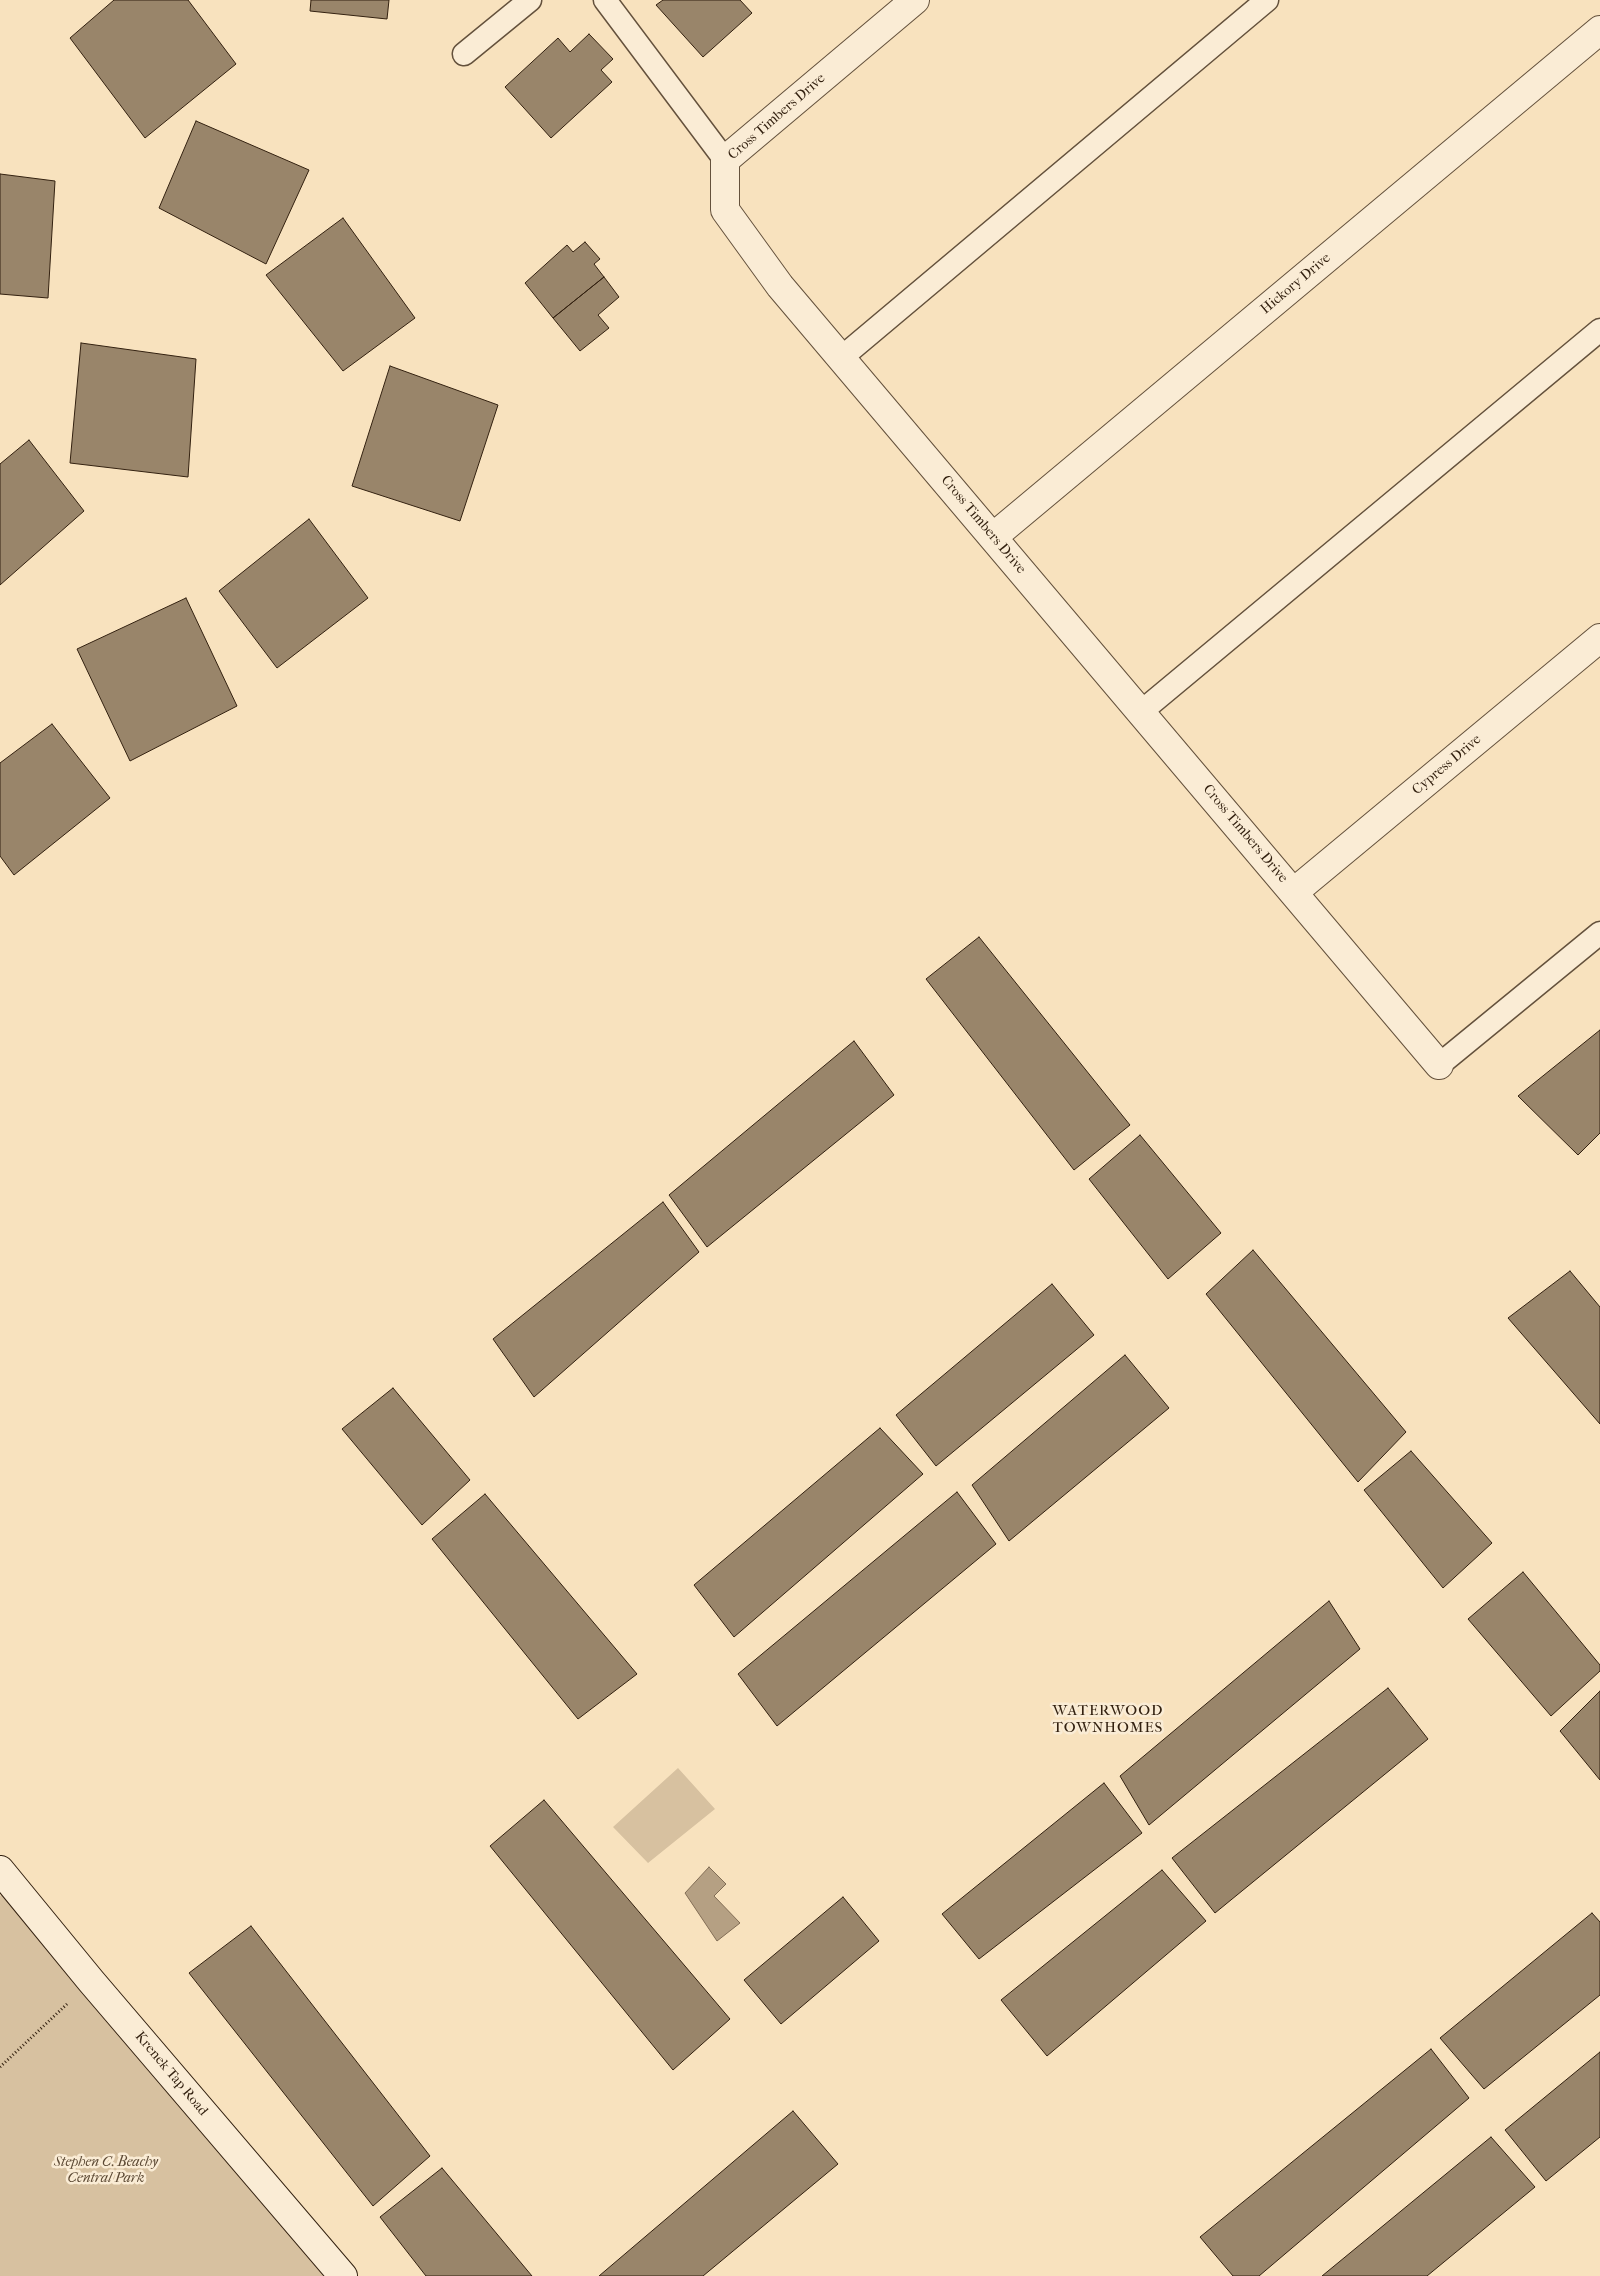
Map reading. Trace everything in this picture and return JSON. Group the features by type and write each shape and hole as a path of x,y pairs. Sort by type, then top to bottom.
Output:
{"street":[{"name":"Cross Timbers Drive","path":"915,0 725,160 725,210 780,286 1142,711 1439,1065"},
{"name":"Hickory Drive","path":"993,537 1600,30"},
{"name":"Cypress Drive","path":"1294,892 1600,638"},
{"name":"Krenek Tap Road","path":"0,1870 91,1981 343,2276"}],"lane":[{"path":"464,54 530,0"},
{"path":"606,0 725,160"},
{"path":"841,358 1267,0"},
{"path":"1142,711 1600,330"},
{"path":"1439,1065 1600,933"}],"path":[{"path":"0,2067 91,1981"}],"green space":[{"path":"678,1768 715,1809 648,1863 613,1827"},
{"name":"Stephen C. Beachy Central Park","path":"13,1885 325,2276 0,2276 0,1896"}],"shaded area":[{"path":"709,1867 726,1884 714,1896 740,1923 717,1941 685,1893"}],"building":[{"path":"114,0 188,0 236,64 145,138 70,38"},
{"path":"311,0 389,0 387,19 310,11"},
{"path":"663,0 740,0 752,13 703,57 656,5"},
{"path":"589,34 613,59 601,70 612,82 551,138 505,87 558,38 570,52"},
{"path":"196,121 309,170 266,264 159,208"},
{"path":"0,174 55,181 48,298 0,294"},
{"path":"343,218 415,318 343,371 266,275"},
{"path":"585,242 600,259 594,264 604,277 553,318 525,283 567,245 573,252"},
{"path":"604,277 619,297 598,315 609,328 580,351 553,318"},
{"path":"81,343 196,359 188,477 70,463"},
{"path":"390,366 498,405 460,521 352,486"},
{"path":"29,440 84,511 0,585 0,464"},
{"path":"309,519 368,598 277,668 219,591"},
{"path":"186,598 237,706 130,761 77,649"},
{"path":"52,724 110,798 14,875 0,856 0,763"},
{"path":"979,937 1130,1125 1074,1170 926,979"},
{"path":"1600,1030 1600,1133 1578,1155 1518,1096"},
{"path":"854,1041 894,1095 707,1247 669,1195"},
{"path":"1140,1135 1221,1233 1168,1279 1089,1179"},
{"path":"663,1202 699,1252 534,1397 493,1339"},
{"path":"1253,1250 1406,1432 1358,1482 1206,1294"},
{"path":"1570,1271 1600,1307 1600,1424 1508,1318"},
{"path":"1052,1284 1094,1335 936,1466 896,1415"},
{"path":"1125,1355 1169,1408 1009,1541 972,1485"},
{"path":"393,1388 470,1480 422,1525 342,1429"},
{"path":"880,1428 923,1474 734,1637 694,1585"},
{"path":"1411,1451 1492,1543 1443,1588 1364,1490"},
{"path":"957,1492 996,1544 777,1726 738,1674"},
{"path":"485,1494 637,1674 578,1719 432,1539"},
{"path":"1523,1572 1600,1665 1600,1671 1551,1716 1468,1619"},
{"path":"1329,1601 1360,1649 1149,1825 1120,1776"},
{"path":"1388,1688 1428,1739 1215,1913 1172,1858"},
{"path":"1600,1691 1600,1780 1560,1731"},
{"path":"1104,1783 1142,1833 979,1959 942,1914"},
{"path":"544,1800 730,2019 673,2070 490,1846"},
{"path":"1162,1870 1206,1921 1047,2056 1001,2000"},
{"path":"843,1897 879,1941 781,2024 744,1980"},
{"path":"1592,1913 1600,1922 1600,1995 1484,2089 1440,2038"},
{"path":"251,1926 430,2156 373,2206 189,1973"},
{"path":"1431,2049 1469,2098 1259,2276 1233,2276 1200,2237"},
{"path":"1600,2052 1600,2137 1546,2181 1505,2130"},
{"path":"793,2111 838,2164 703,2276 599,2276"},
{"path":"1491,2137 1535,2187 1427,2276 1322,2276"},
{"path":"442,2168 532,2276 426,2276 380,2217"}],"district":[{"name":"WATERWOOD TOWNHOMES","path":"1108,1720"}]}
